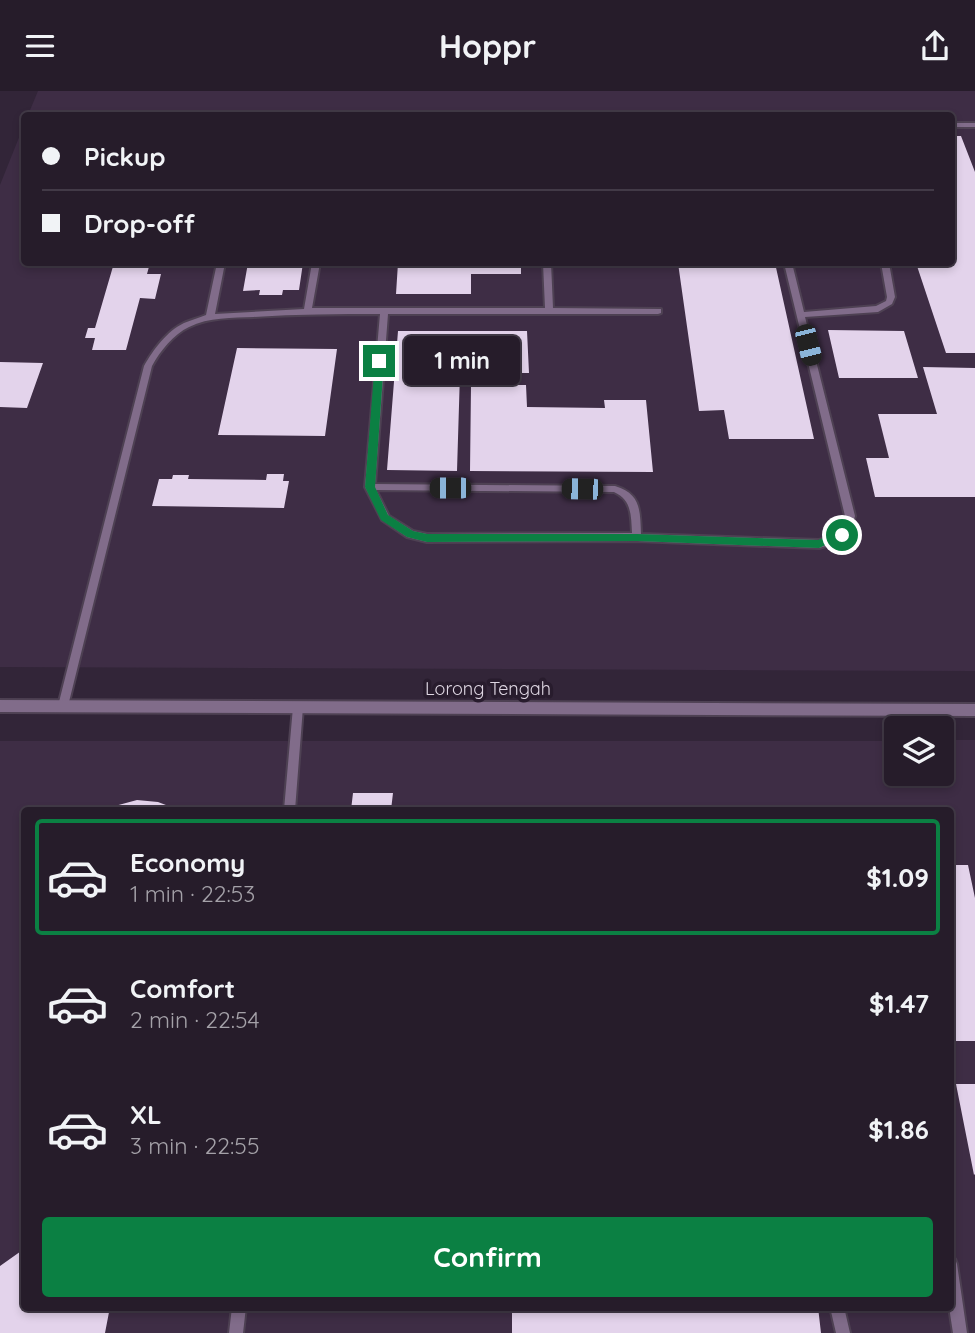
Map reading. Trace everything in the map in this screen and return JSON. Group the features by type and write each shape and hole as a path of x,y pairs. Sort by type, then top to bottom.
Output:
{"street":[{"name":"Lorong Tengah","path":"0,706 975,710"}],"lane":[{"path":"955,125 975,125"},
{"path":"210,317 220,266"},
{"path":"308,311 316,266"},
{"path":"547,266 548,311"},
{"path":"384,311 370,487 385,518 410,534 427,538 637,537 819,544 842,535 850,516 789,266"},
{"path":"801,315 877,309 884,306 891,297 886,266"},
{"path":"63,706 148,366 172,335 186,325 210,317 308,311 658,311"},
{"path":"370,487 615,489 626,493 633,502 637,537"},
{"path":"289,807 298,707"},
{"path":"954,1292 960,1333"},
{"path":"236,1333 239,1311"},
{"path":"838,1311 843,1333"}],"shaded area":[{"path":"38,91 975,91 975,671 0,667 0,185 21,132 21,266 955,266 955,112 29,112"},
{"path":"954,740 975,740 975,1333 0,1333 0,741 884,741 884,786 954,786"}],"building":[{"path":"955,136 961,136 975,172 975,353 946,353 917,266 955,266"},
{"path":"113,266 149,266 147,274 161,274 155,299 140,298 126,350 92,350 95,338 85,338 88,328 95,328"},
{"path":"247,266 303,266 299,290 283,290 282,295 259,295 260,290 243,291"},
{"path":"398,266 521,266 521,274 471,274 471,294 396,294"},
{"path":"678,266 776,266 814,439 729,439 724,410 699,411"},
{"path":"828,330 904,331 918,378 839,378"},
{"path":"398,331 527,331 529,373 460,373 457,471 387,470"},
{"path":"237,348 337,349 325,436 218,435"},
{"path":"0,362 43,363 27,408 0,407"},
{"path":"923,367 975,368 975,497 875,497 866,458 889,458 878,414 937,414"},
{"path":"471,385 526,385 527,407 605,408 604,400 646,400 653,472 470,471"},
{"path":"267,474 284,474 283,481 289,481 284,508 152,506 159,479 172,479 173,475 189,475 188,479 266,480"},
{"path":"353,793 393,793 391,807 351,807"},
{"path":"137,800 158,802 171,807 111,807"},
{"path":"954,865 968,865 975,898 975,1041 954,1041"},
{"path":"956,1084 975,1084 974,1175"},
{"path":"21,1251 21,1311 109,1311 105,1333 0,1333 0,1266"},
{"path":"512,1311 818,1311 821,1333 512,1333"}],"route":[{"path":"379,361 370,487 385,518 410,534 427,538 637,537 819,544 842,535"}]}
